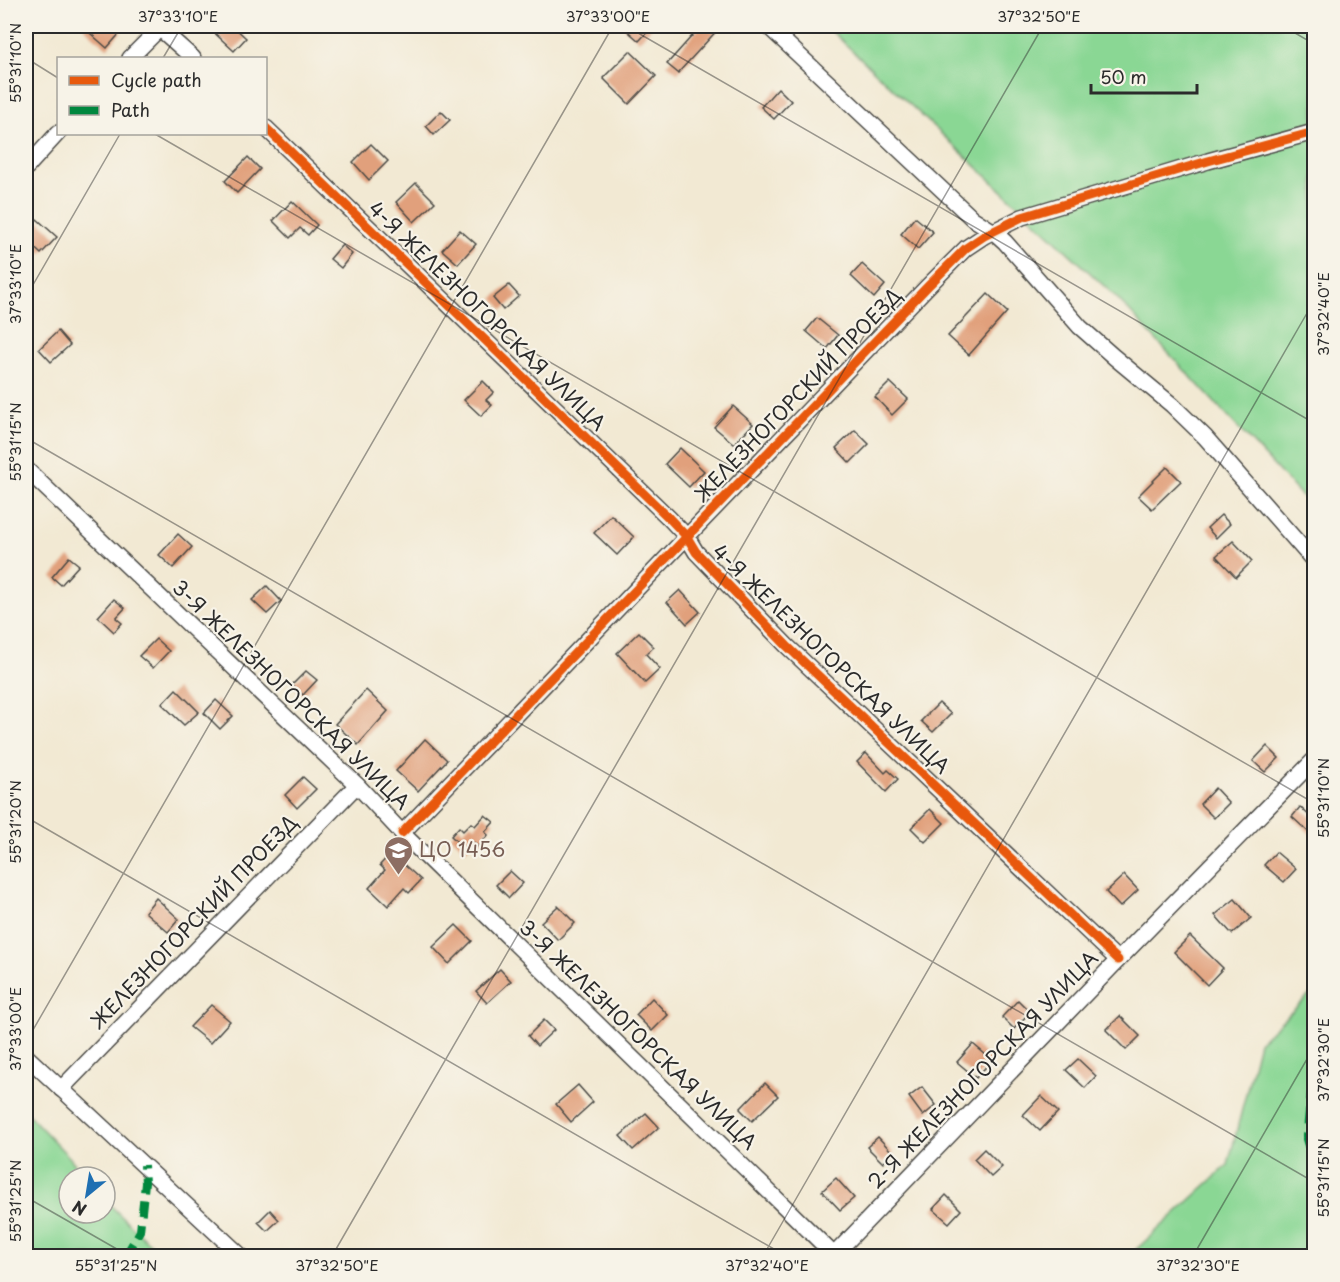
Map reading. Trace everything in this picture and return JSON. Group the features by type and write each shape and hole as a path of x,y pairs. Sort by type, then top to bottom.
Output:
{"street":[{"path":"131,57 160,26 192,57"},
{"path":"768,26 972,218 1005,242 1080,327 1172,405 1205,437 1314,561"},
{"name":"4-Я ЖЕЛЕЗНОГОРСКАЯ УЛИЦА","path":"267,129 669,518 687,537 696,552 788,645 1118,960"},
{"name":"ЖЕЛЕЗНОГОРСКИЙ ПРОЕЗД","path":"402,833 966,248 1022,217 1314,132"},
{"path":"26,168 57,135"},
{"name":"3-Я ЖЕЛЕЗНОГОРСКАЯ УЛИЦА","path":"26,469 357,785 402,833 833,1256"},
{"name":"2-Я ЖЕЛЕЗНОГОРСКАЯ УЛИЦА","path":"833,1256 1314,760"},
{"name":"ЖЕЛЕЗНОГОРСКИЙ ПРОЕЗД","path":"61,1089 357,785"},
{"path":"26,1056 241,1257"}],"green space":[{"path":"826,26 1314,26 1314,509 1118,299"},
{"path":"1314,991 1314,1256 1129,1256 1228,1165 1259,1042"},
{"path":"26,1112 76,1165 57,1165 57,1225 117,1225 117,1212 162,1256 26,1256"}],"building":[{"path":"82,26 114,26 121,32 107,48"},
{"path":"207,26 233,26 246,38 234,51"},
{"path":"622,26 653,26 639,41"},
{"path":"701,26 721,26 678,73 667,64"},
{"path":"630,51 656,76 629,104 603,78"},
{"path":"778,88 791,101 774,119 761,107"},
{"path":"441,111 450,120 434,135 426,126"},
{"path":"371,144 388,161 369,180 353,162"},
{"path":"248,157 260,169 237,193 225,181"},
{"path":"416,183 435,202 414,222 396,202"},
{"path":"292,201 317,225 308,235 300,228 290,238 273,221"},
{"path":"915,217 933,232 918,249 901,234"},
{"path":"37,219 57,237 41,254 26,240 26,231"},
{"path":"460,230 476,244 458,264 442,250"},
{"path":"342,245 352,254 341,268 330,259"},
{"path":"862,264 885,285 874,298 851,276"},
{"path":"509,285 519,296 503,310 493,298"},
{"path":"988,294 1007,312 969,355 948,336"},
{"path":"817,318 838,335 827,349 806,331"},
{"path":"58,331 70,345 51,362 39,349"},
{"path":"483,381 494,392 486,400 492,405 481,416 464,400"},
{"path":"890,382 908,399 892,415 875,397"},
{"path":"733,406 753,424 734,444 714,427"},
{"path":"855,430 869,444 850,463 836,448"},
{"path":"680,448 704,471 689,487 665,464"},
{"path":"1167,467 1181,481 1152,509 1138,496"},
{"path":"611,515 634,537 617,555 594,533"},
{"path":"1221,515 1230,524 1216,538 1207,528"},
{"path":"178,534 192,547 173,568 159,555"},
{"path":"1233,541 1252,561 1236,577 1216,556"},
{"path":"69,557 79,565 61,585 52,577"},
{"path":"267,586 281,601 267,614 252,600"},
{"path":"680,590 700,612 687,624 667,602"},
{"path":"114,599 125,608 116,618 122,623 114,632 98,617"},
{"path":"639,632 654,647 646,654 660,669 645,683 617,653"},
{"path":"156,639 169,651 153,668 139,656"},
{"path":"306,671 317,680 303,695 292,685"},
{"path":"176,689 199,712 184,725 162,704"},
{"path":"366,690 388,711 358,745 335,724"},
{"path":"216,700 233,716 220,729 204,713"},
{"path":"939,703 951,714 933,732 921,721"},
{"path":"425,739 447,760 418,791 396,771"},
{"path":"1267,746 1279,758 1265,772 1253,761"},
{"path":"866,753 885,773 888,770 898,779 886,792 857,762"},
{"path":"303,777 316,789 297,808 285,795"},
{"path":"1215,788 1229,803 1214,818 1200,804"},
{"path":"1300,807 1314,820 1314,837 1292,817"},
{"path":"930,809 944,823 925,842 911,828"},
{"path":"485,815 494,822 485,832 488,835 478,847 473,842 466,850 451,836 459,827 463,831 471,823 475,826"},
{"path":"1276,852 1296,869 1284,882 1264,865"},
{"name":"ЦО 1456","path":"391,853 421,880 409,893 404,888 388,906 369,888 385,870 380,865"},
{"path":"510,871 523,883 509,898 496,885"},
{"path":"1124,875 1138,890 1120,907 1106,892"},
{"path":"156,898 179,919 168,932 145,912"},
{"path":"1235,899 1251,918 1232,934 1215,915"},
{"path":"558,906 575,923 558,940 541,922"},
{"path":"456,925 472,941 449,964 433,947"},
{"path":"1190,936 1223,968 1207,985 1174,952"},
{"path":"500,969 511,981 487,1003 476,991"},
{"path":"652,998 668,1015 652,1031 636,1015"},
{"path":"1018,1000 1030,1012 1014,1029 1002,1017"},
{"path":"211,1005 230,1021 210,1043 190,1027"},
{"path":"1120,1016 1140,1036 1126,1050 1106,1030"},
{"path":"544,1020 554,1030 537,1046 528,1036"},
{"path":"973,1044 992,1060 976,1078 957,1062"},
{"path":"1078,1059 1096,1076 1085,1088 1066,1070"},
{"path":"765,1083 778,1096 752,1121 740,1109"},
{"path":"578,1085 593,1102 571,1122 556,1104"},
{"path":"922,1087 936,1105 923,1116 909,1097"},
{"path":"1041,1096 1058,1112 1040,1131 1023,1115"},
{"path":"646,1113 659,1127 633,1150 620,1136"},
{"path":"878,1137 893,1153 883,1163 867,1147"},
{"path":"984,1149 1002,1167 991,1177 974,1159"},
{"path":"836,1178 854,1198 840,1210 822,1191"},
{"path":"946,1195 961,1210 949,1223 933,1209"},
{"path":"270,1210 279,1220 267,1231 258,1222"}],"marked path":[{"path":"1314,1064 1306,1139 1314,1166"},
{"path":"125,1256 140,1231 145,1183 144,1165"}],"cycle path":[{"path":"267,129 669,518 687,537 696,552 787,646 1118,960"},
{"path":"402,833 966,248 1022,217 1314,132"}],"place":[{"name":"ЦО 1456","path":"398,876"}]}
